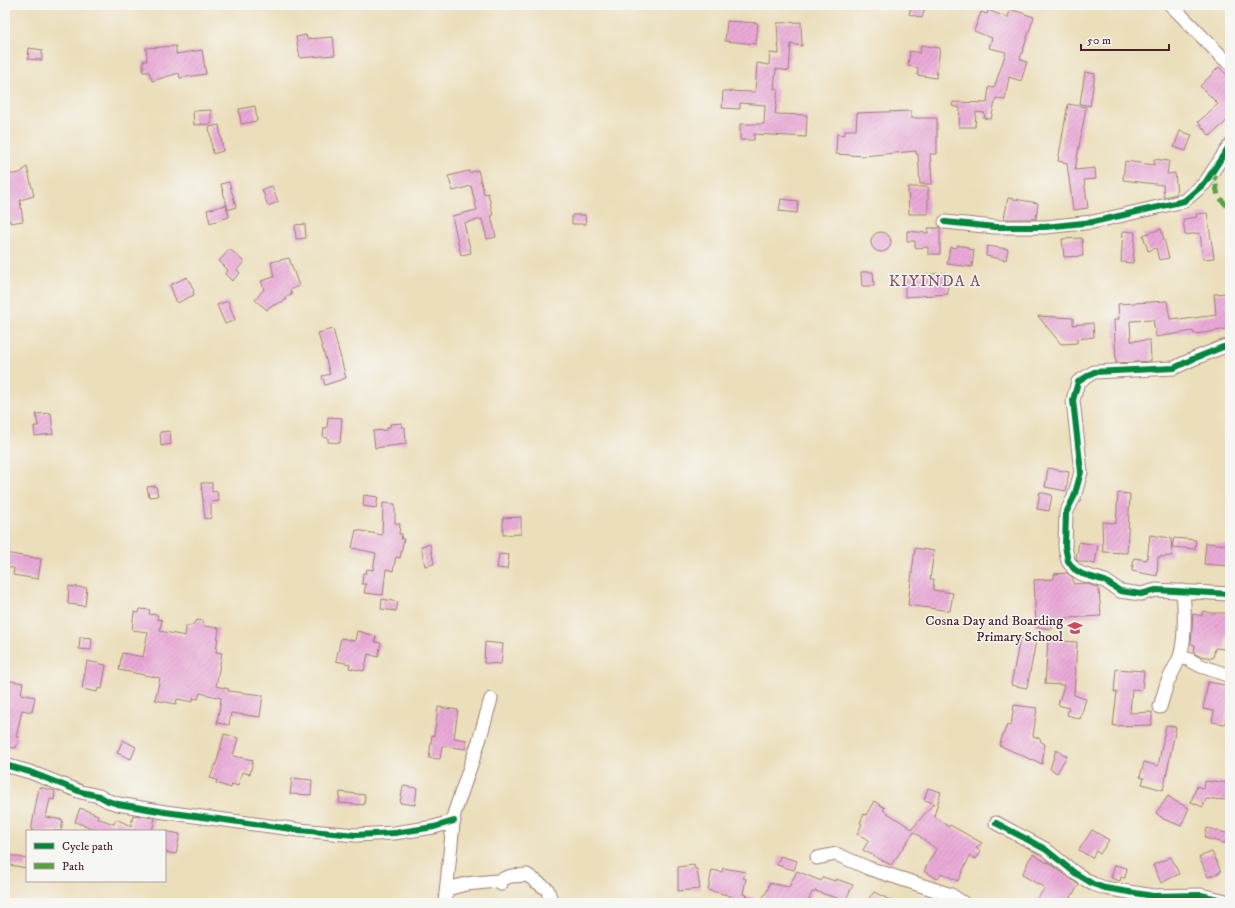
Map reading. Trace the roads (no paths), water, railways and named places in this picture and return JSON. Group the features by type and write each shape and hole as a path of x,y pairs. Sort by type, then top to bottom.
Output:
{"street":[{"path":"1171,5 1222,57 1230,63"},
{"path":"944,222 995,227 1044,227 1093,222 1184,201 1196,192 1204,183 1230,145"},
{"path":"1230,346 1193,358 1174,368 1094,372 1078,382 1073,400 1081,472 1074,497 1066,513 1065,546 1068,561 1074,569 1082,574 1105,581 1120,591 1141,594 1156,590 1230,594"},
{"path":"1160,707 1167,683 1183,648 1186,618 1183,591"},
{"path":"1180,657 1230,676"},
{"path":"445,903 454,814 479,741 491,699"},
{"path":"5,765 30,772 81,792 99,796 118,804 165,812 299,830 356,835 394,833 434,827 454,821"},
{"path":"996,824 1045,849 1069,869 1092,884 1153,896 1200,895 1230,902"},
{"path":"817,858 836,854 868,868 951,895 964,903"},
{"path":"446,889 466,884 499,882 511,876 527,875 547,888 552,903"}],"place":[{"name":"Cosna Day and Boarding Primary School","path":"1075,628"}],"district":[{"name":"KIYINDA A","path":"935,280"}]}
